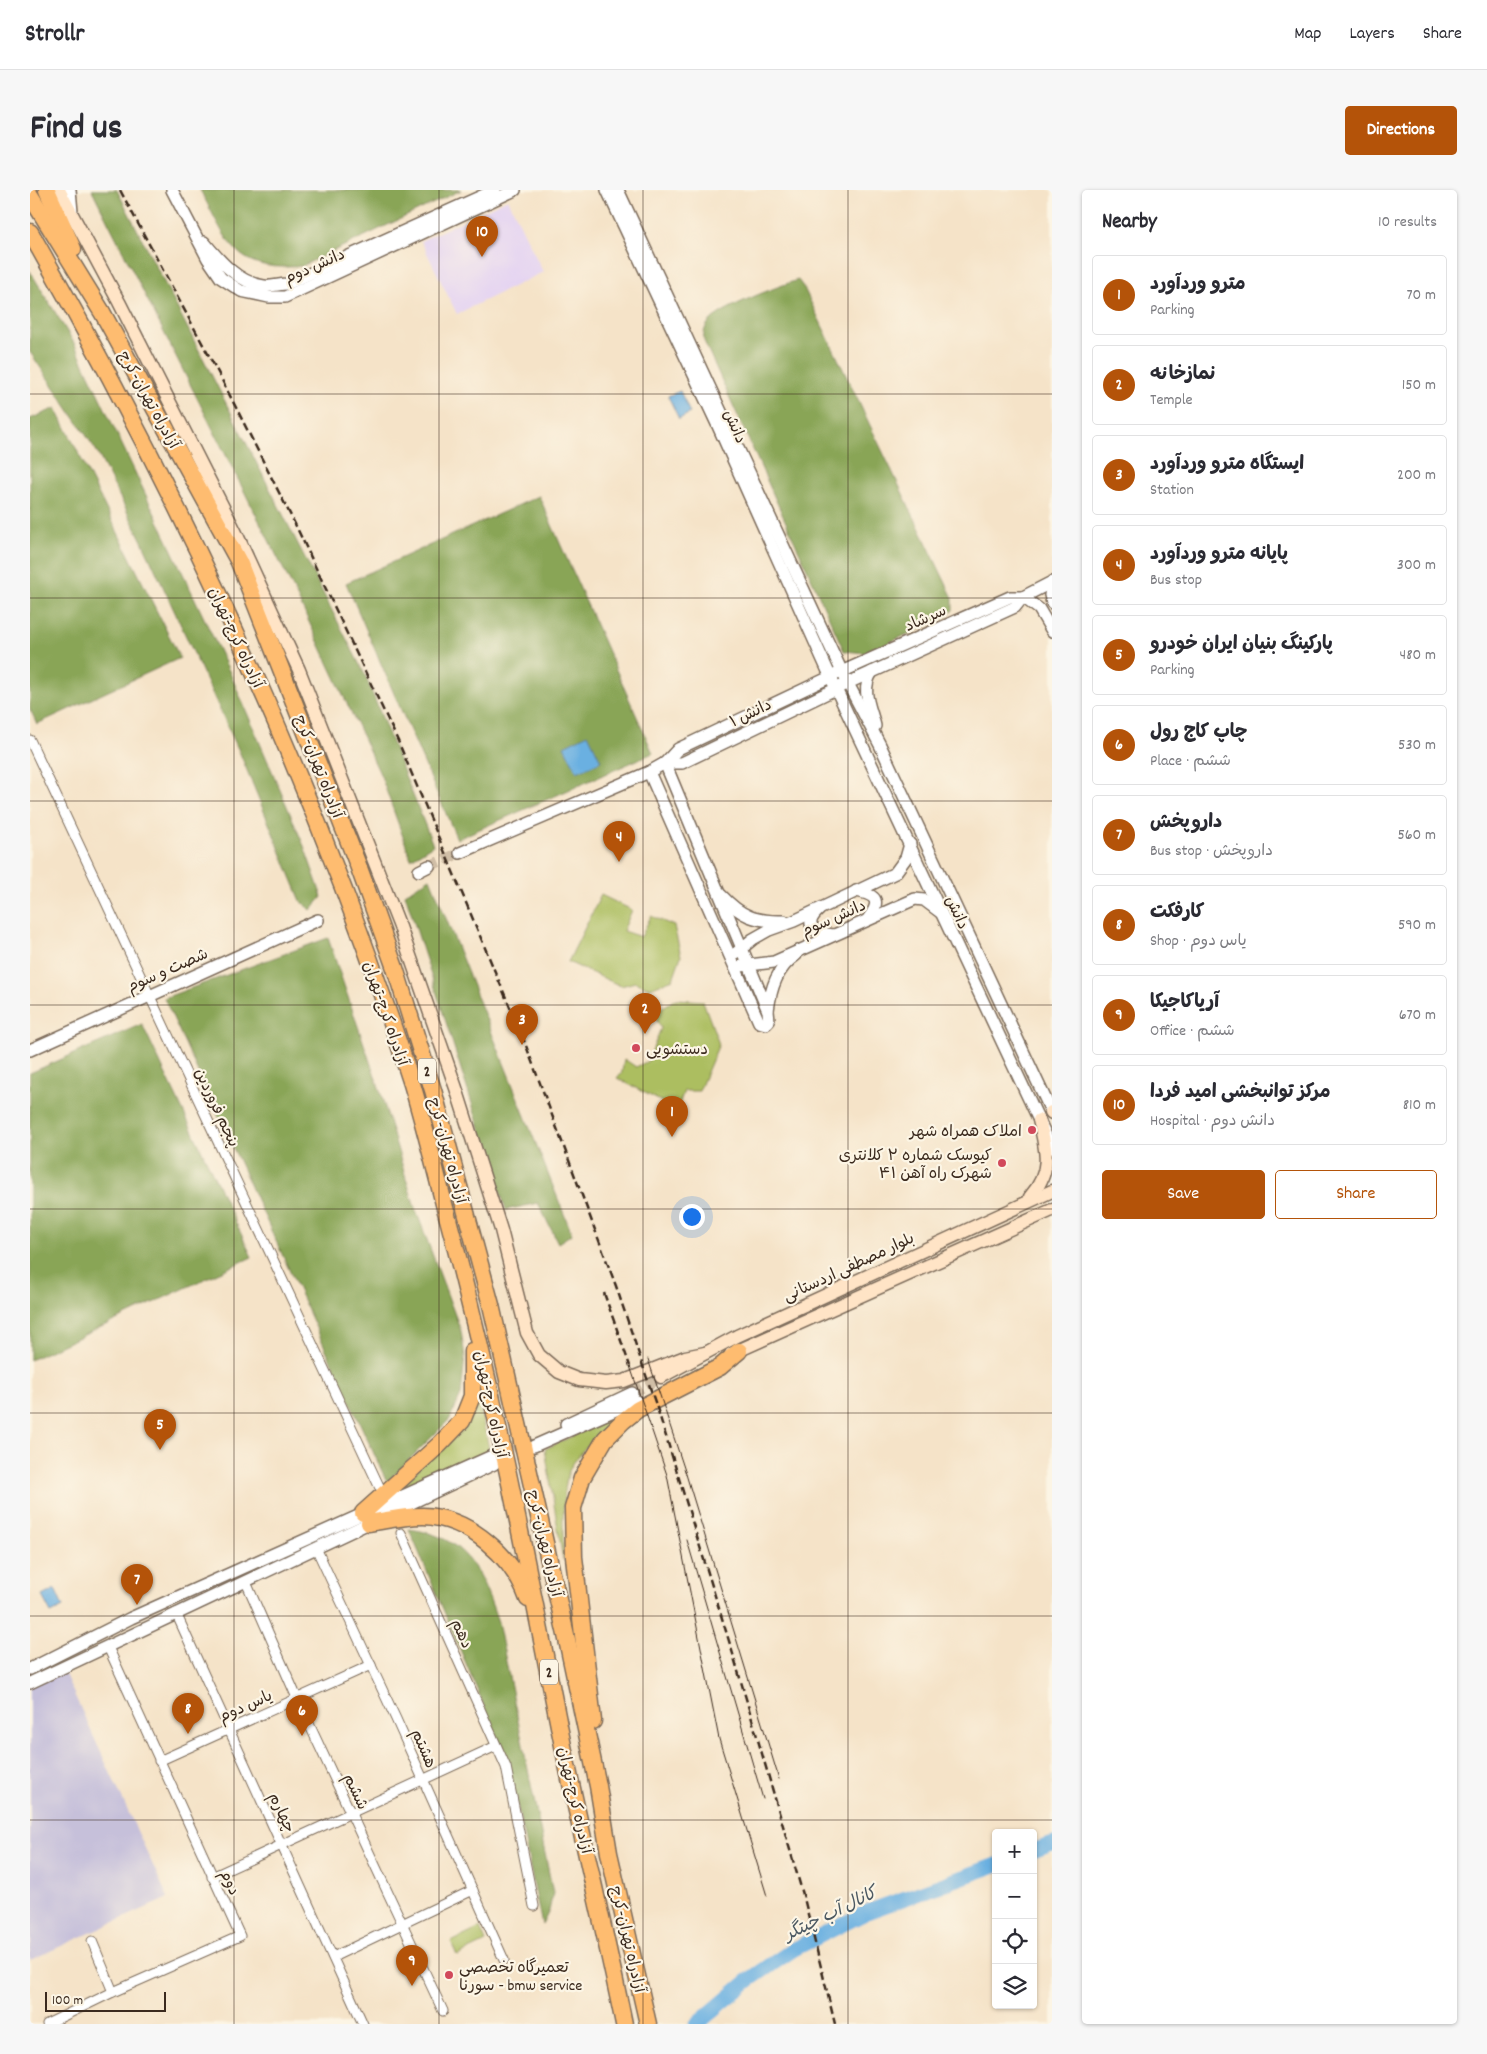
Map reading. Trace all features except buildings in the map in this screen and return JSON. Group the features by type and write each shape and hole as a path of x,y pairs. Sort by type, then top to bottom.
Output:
{"highway":[{"path":"47,190 102,312"},
{"name":"آزادراه تهران-کرج","path":"30,196 102,312 239,562 358,864 395,968 433,1090 491,1305 564,1625 598,1786 609,1853 646,2017"},
{"name":"آزادراه کرج-تهران","path":"30,232 170,493 254,673 320,830 368,956 413,1088 468,1293 543,1638 557,1718 624,2020"},
{"path":"30,253 42,272 74,313"},
{"path":"366,1518 452,1433 468,1410 472,1396 474,1367 468,1293"},
{"path":"598,1786 592,1707 574,1557 573,1508 582,1478 605,1439 623,1421 638,1409 720,1368 739,1351"},
{"path":"366,1518 425,1516 444,1520 478,1535 499,1552 514,1572 527,1594 543,1638"}],"main road":[{"path":"59,190 236,533 299,670 400,927 456,1088 500,1230 527,1334 539,1355 559,1372 579,1380 606,1383 624,1381 685,1356 706,1353"},
{"path":"1015,1207 1042,1186 1049,1170 1048,1155 1039,1120"},
{"name":"بلوار مصطفی اردستانی","path":"1052,1191 737,1336 706,1353 664,1382 739,1351 1052,1210"},
{"path":"1026,1222 1052,1218"}],"street":[{"path":"70,190 72,212"},
{"path":"172,190 192,227"},
{"name":"دانش دوم","path":"192,227 217,258 239,277 264,286 287,284 494,190"},
{"name":"دانش دوم","path":"192,227 208,259 221,278 241,291 285,297 515,190"},
{"name":"دانش","path":"607,190 718,426 830,677 1052,1148"},
{"name":"دانش","path":"618,190 842,672 880,745 1052,1113"},
{"path":"1052,584 1050,595 1052,603"},
{"name":"سرشاد","path":"848,683 1014,607 1023,597 1052,584"},
{"name":"سرشاد","path":"842,672 1010,597 1023,597"},
{"path":"1023,597 1039,609 1050,626"},
{"name":"دانش ۱","path":"460,853 649,772 665,763 678,749 842,672"},
{"path":"872,672 867,679 866,693 880,745"},
{"name":"دانش ۱","path":"665,763 682,763 848,683"},
{"name":"پنجم فروردین","path":"30,740 379,1486"},
{"path":"665,763 768,1012"},
{"path":"649,772 696,874 732,962 759,1022 762,1024 766,1024 769,1021 768,1012 772,987 790,959 806,947"},
{"name":"دانش سوم","path":"910,844 906,858 895,872 794,921 761,934 741,949 732,962 749,965 774,962 915,899 924,900 940,912"},
{"path":"856,891 867,892 876,901 876,908 868,919"},
{"path":"718,892 742,914 770,922 794,921"},
{"path":"822,907 812,918 812,927 820,934 833,935"},
{"name":"شصت و سوم","path":"30,1050 318,920"},
{"path":"533,1442 634,1397"},
{"path":"366,1518 316,1548 34,1682 31,1669 131,1618 366,1518 493,1460"},
{"name":"دهم","path":"401,1533 506,1767 534,1906"},
{"name":"هشتم","path":"316,1548 504,1960"},
{"name":"ششم","path":"246,1582 297,1698 443,2011"},
{"name":"چهارم","path":"176,1613 363,2024"},
{"path":"131,1618 127,1628 134,1633"},
{"name":"دوم","path":"47,2024 240,1936 108,1646"},
{"name":"یاس دوم","path":"159,1761 371,1665"},
{"path":"212,1877 496,1746"},
{"path":"333,1957 472,1890"},
{"path":"92,1941 114,1992"}],"shaded area":[{"path":"508,199 543,272 457,314 421,241"},
{"path":"62,1668 168,1898 30,1960 30,1684"}],"green space":[{"path":"92,190 117,190 365,675 433,845 411,859 381,776 295,592"},
{"path":"200,190 461,190 302,266 279,267 261,265 247,259 236,250 227,239"},
{"path":"30,271 74,343 230,673 304,846 322,897 311,910 301,901 239,751 141,539 96,450 30,352"},
{"path":"798,280 804,288 953,598 953,610 946,617 866,653 844,651 704,341 706,327 718,315 753,297"},
{"path":"56,408 180,658 37,724 30,709 30,419"},
{"path":"539,496 653,753 457,839 346,583"},
{"path":"430,878 572,1234 558,1243 538,1203 506,1210 405,894"},
{"path":"601,895 632,910 623,931 641,937 651,916 674,926 681,956 673,979 650,988 635,982 621,986 568,962"},
{"path":"328,938 382,1097 414,1205 461,1331 465,1356 461,1395 450,1419 387,1482 164,998"},
{"path":"676,999 703,1001 719,1044 699,1091 684,1091 677,1110 617,1078 622,1072 624,1059 636,1067 648,1061 661,1028 653,1013"},
{"path":"142,1024 252,1257 30,1360 30,1073"},
{"path":"478,1400 490,1453 400,1490"},
{"path":"623,1412 583,1451 572,1465 568,1474 564,1498 563,1560 545,1449"},
{"path":"409,1529 445,1539 458,1548 478,1572 492,1604 498,1622 553,1893 549,1911 542,1925 509,1765"},
{"path":"480,1928 486,1942 457,1956 451,1942"}],"water":[{"path":"680,391 690,413 679,419 668,396"},
{"path":"588,734 601,761 577,772 564,746"},
{"path":"55,1589 63,1607 51,1613 42,1596"}],"waterway":[{"name":"کانال آب چیتگر","path":"1037,1850 1052,1844"},
{"name":"کانال آب چیتگر","path":"697,2024 749,1980 794,1949 867,1912 992,1866"}],"tunnel":[{"path":"429,866 460,853"},
{"path":"632,1393 661,1377"},
{"path":"497,1454 532,1439"}],"tram line":[{"path":"648,1359 686,1474 779,1779"},
{"path":"630,1366 667,1475 719,1739 767,1896"},
{"path":"687,1540 763,1799"}],"railway":[{"path":"120,190 222,380 297,528 398,741 525,1043 616,1286 660,1417 733,1654 804,1898 835,2024"},
{"path":"604,1293 630,1366"}],"place":[{"name":"مرکز توانبخشی امید فردا","path":"482,257"},
{"name":"پایانه مترو وردآورد","path":"619,862"},
{"name":"نمازخانه","path":"645,1034"},
{"name":"ایستگاه مترو وردآورد","path":"522,1045"},
{"name":"دستشویی","path":"636,1048"},
{"name":"املاک همراه شهر","path":"1032,1130"},
{"name":"مترو وردآورد","path":"672,1137"},
{"name":"کیوسک شماره ۲ کلانتری ۴۱ شهرک راه آهن","path":"1002,1163"},
{"name":"پارکینگ بنیان ایران خودرو","path":"160,1450"},
{"name":"داروپخش","path":"137,1605"},
{"name":"کارفکت","path":"188,1734"},
{"name":"چاپ کاج رول","path":"302,1736"},
{"name":"تعمیرگاه تخصصی سورنا - bmw service","path":"449,1975"},
{"name":"آریاکاجیکا","path":"412,1986"}]}
